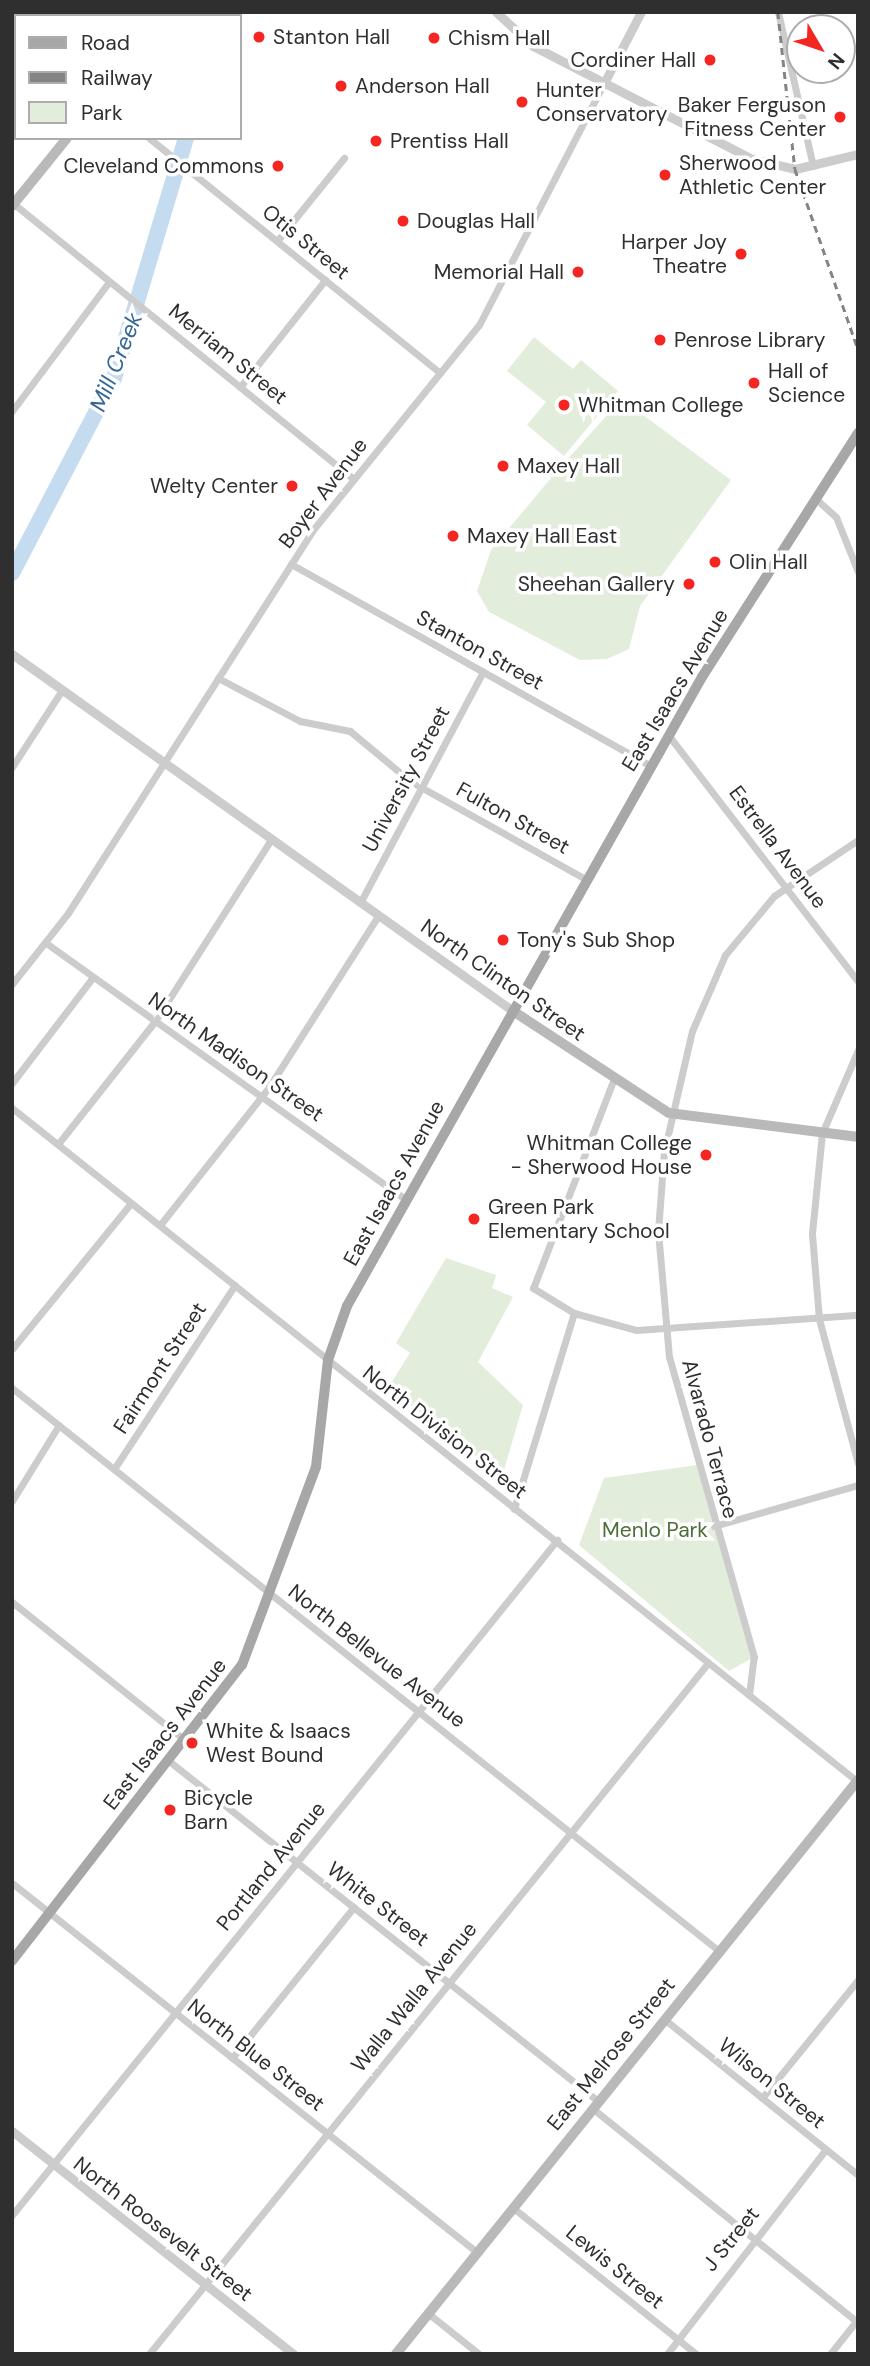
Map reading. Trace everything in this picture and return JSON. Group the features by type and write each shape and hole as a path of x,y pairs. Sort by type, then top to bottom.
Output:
{"main road":[{"path":"13,205 64,140"},
{"name":"East Isaacs Avenue","path":"12,1961 242,1665 271,1594 316,1467 328,1360 347,1306 651,766 858,433"},
{"name":"North Clinton Street","path":"513,1011 613,1081 669,1113 858,1137"},
{"name":"East Melrose Street","path":"396,2354 857,1781"}],"street":[{"path":"496,12 533,46 752,159 785,169 813,166 858,155"},
{"name":"Boyer Avenue","path":"12,984 46,943 291,565 354,479 483,318 640,12"},
{"path":"778,12 813,166"},
{"name":"Otis Street","path":"151,140 440,373"},
{"path":"277,241 344,158"},
{"name":"Merriam Street","path":"13,205 354,479"},
{"path":"240,387 325,279"},
{"path":"12,411 109,282"},
{"path":"816,499 836,517 858,572"},
{"name":"Stanton Street","path":"291,565 651,766"},
{"name":"North Clinton Street","path":"12,654 270,841 513,1011"},
{"name":"University Street","path":"360,903 483,672"},
{"name":"Fulton Street","path":"218,678 300,721 350,731 421,787 587,880"},
{"path":"12,767 62,690"},
{"name":"Estrella Avenue","path":"669,736 858,981"},
{"name":"Alvarado Terrace","path":"749,1695 754,1657 681,1413 666,1331 658,1231 669,1113 714,974 750,920 786,886 858,840"},
{"path":"58,1144 155,1021 270,841"},
{"path":"160,1225 262,1097 378,916"},
{"name":"North Madison Street","path":"46,943 406,1200"},
{"path":"12,1083 93,977"},
{"path":"858,1050 822,1133 812,1234 819,1319 858,1464"},
{"path":"613,1081 533,1288 574,1313 613,1326 666,1331 858,1315"},
{"name":"North Division Street","path":"12,1108 857,1781"},
{"path":"12,1349 131,1202"},
{"name":"Fairmont Street","path":"114,1469 234,1285"},
{"path":"514,1509 574,1313"},
{"name":"North Bellevue Avenue","path":"12,1388 719,1951"},
{"path":"12,1500 59,1425"},
{"path":"714,1526 858,1485"},
{"name":"Portland Avenue","path":"12,2215 557,1540"},
{"path":"12,1602 186,1740"},
{"name":"Walla Walla Avenue","path":"149,2354 708,1662"},
{"name":"White Street","path":"169,1761 449,1982 754,2239 857,2321"},
{"name":"North Blue Street","path":"12,1883 478,2253"},
{"path":"232,2058 354,1907"},
{"path":"762,2098 858,1980"},
{"name":"Wilson Street","path":"664,2019 858,2175"},
{"name":"North Roosevelt Street","path":"12,2131 293,2354"},
{"name":"J Street","path":"667,2354 754,2239 827,2149"},
{"name":"Lewis Street","path":"512,2207 696,2354"},
{"path":"429,2314 479,2354"},
{"path":"830,2354 857,2321"}],"green space":[{"path":"534,337 573,369 581,360 618,391 564,456 527,425 546,402 507,371"},
{"path":"635,409 731,480 640,606 629,649 607,659 580,660 489,612 477,591 491,550 556,472 609,413"},
{"path":"446,1258 496,1275 492,1288 513,1297 478,1362 523,1405 502,1477 388,1388 410,1353 396,1343"},
{"name":"Menlo Park","path":"697,1465 754,1657 729,1671 579,1545 604,1478"}],"waterway":[{"name":"Mill Creek","path":"12,573 114,378 185,140"}],"railway":[{"path":"778,12 795,169 858,349"}],"place":[{"name":"Stanton Hall","path":"259,37"},
{"name":"Chism Hall","path":"434,38"},
{"name":"Cordiner Hall","path":"710,60"},
{"name":"Anderson Hall","path":"341,86"},
{"name":"Hunter Conservatory","path":"522,102"},
{"name":"Baker Ferguson Fitness Center","path":"840,117"},
{"name":"Prentiss Hall","path":"376,141"},
{"name":"Cleveland Commons","path":"278,166"},
{"name":"Sherwood Athletic Center","path":"665,175"},
{"name":"Douglas Hall","path":"403,221"},
{"name":"Harper Joy Theatre","path":"741,254"},
{"name":"Memorial Hall","path":"578,272"},
{"name":"Penrose Library","path":"660,340"},
{"name":"Hall of Science","path":"754,383"},
{"name":"Whitman College","path":"564,405"},
{"name":"Maxey Hall","path":"503,466"},
{"name":"Welty Center","path":"292,486"},
{"name":"Maxey Hall East","path":"453,536"},
{"name":"Olin Hall","path":"715,562"},
{"name":"Sheehan Gallery","path":"689,584"},
{"name":"Tony's Sub Shop","path":"503,940"},
{"name":"Whitman College - Sherwood House","path":"706,1155"},
{"name":"Green Park Elementary School","path":"474,1219"},
{"name":"White & Isaacs West Bound","path":"192,1743"},
{"name":"Bicycle Barn","path":"170,1810"}]}
